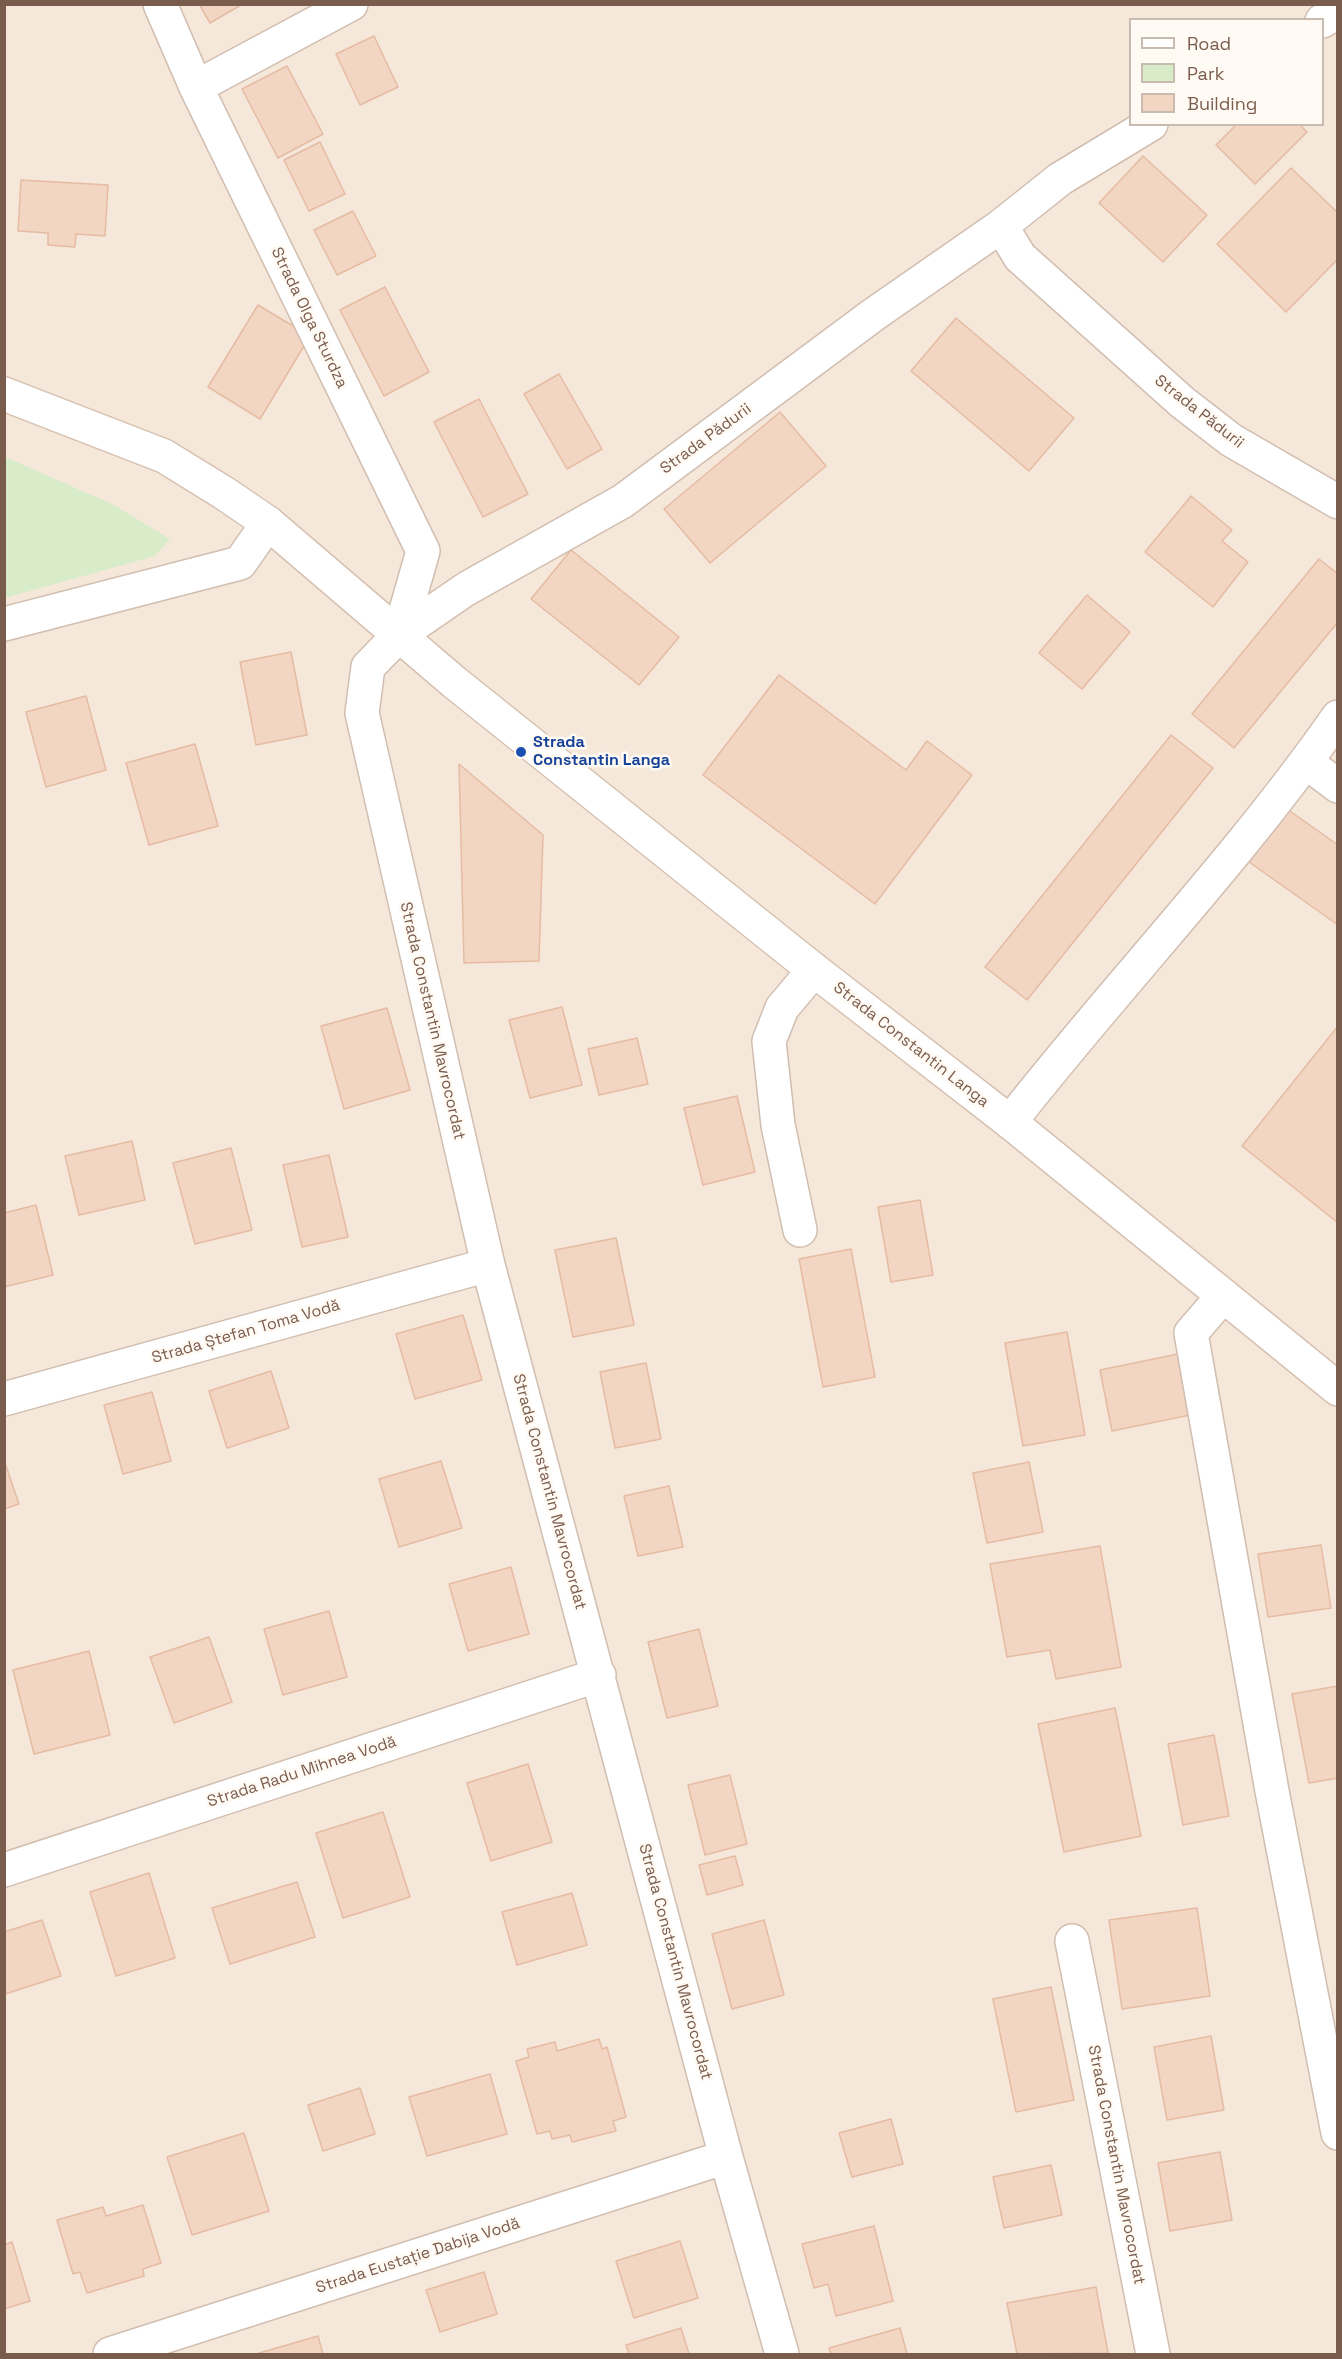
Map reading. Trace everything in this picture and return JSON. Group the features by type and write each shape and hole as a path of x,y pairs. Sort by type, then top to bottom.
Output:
{"street":[{"name":"Strada Olga Sturdza","path":"160,4 196,87 423,551 399,635"},
{"path":"196,87 351,4"},
{"path":"1324,20 1338,12"},
{"name":"Strada Pădurii","path":"399,635 466,589 623,501 873,315 1001,226 1060,179 1148,126"},
{"name":"Strada Pădurii","path":"1001,226 1020,257 1182,402 1231,440 1338,502"},
{"name":"Strada Constantin Langa","path":"4,394 164,456 224,492 268,523 454,682 814,970 1010,1122 1338,1389"},
{"path":"4,624 240,563 268,523"},
{"name":"Strada Constantin Mavrocordat","path":"399,635 368,667 362,713 488,1265 726,2157 782,2355"},
{"path":"1010,1122 1051,1070 1176,925 1306,762 1338,717"},
{"path":"1306,762 1338,786"},
{"path":"800,1230 778,1125 769,1041 782,1008 814,970"},
{"name":"Strada Ștefan Toma Vodă","path":"4,1399 488,1265"},
{"path":"1223,1296 1191,1333 1272,1791 1338,2133"},
{"name":"Strada Radu Mihnea Vodă","path":"4,1870 599,1675"},
{"name":"Strada Constantin Mavrocordat","path":"1072,1941 1153,2355"},
{"name":"Strada Eustație Dabija Vodă","path":"110,2355 726,2157"}],"shaded area":[{"path":"5,5 1337,5 1337,2354 5,2354"}],"green space":[{"path":"5,457 112,504 170,539 155,556 5,598"}],"building":[{"path":"199,4 243,4 210,23"},
{"path":"374,36 398,87 360,105 336,54"},
{"path":"287,66 323,134 278,158 242,89"},
{"path":"1235,126 1301,126 1307,132 1255,184 1216,145"},
{"path":"320,142 345,194 309,211 284,160"},
{"path":"1143,156 1207,215 1163,262 1099,203"},
{"path":"1291,168 1338,213 1338,259 1286,312 1217,244"},
{"path":"21,180 108,185 105,236 76,234 75,247 48,245 48,233 18,231"},
{"path":"353,211 376,256 337,275 314,230"},
{"path":"385,287 429,372 384,396 340,310"},
{"path":"258,305 310,336 260,419 208,387"},
{"path":"956,318 1074,418 1029,471 911,371"},
{"path":"559,374 602,449 567,469 524,394"},
{"path":"479,399 528,494 483,517 434,422"},
{"path":"780,412 826,466 710,563 664,509"},
{"path":"1191,496 1232,530 1222,541 1248,562 1213,607 1145,552"},
{"path":"571,550 679,637 639,685 531,599"},
{"path":"1319,559 1338,574 1338,622 1234,748 1192,714"},
{"path":"1087,595 1130,632 1082,689 1039,653"},
{"path":"291,652 307,735 256,745 240,662"},
{"path":"779,675 906,770 927,741 972,775 875,904 703,775"},
{"path":"86,696 106,770 46,787 26,712"},
{"path":"1171,735 1213,768 1027,1000 985,967"},
{"path":"195,744 218,826 149,845 126,763"},
{"path":"459,764 543,835 539,961 464,963"},
{"path":"1287,809 1338,845 1338,925 1249,862"},
{"path":"562,1007 582,1085 530,1098 509,1020"},
{"path":"387,1008 410,1090 344,1109 321,1026"},
{"path":"1338,1026 1338,1223 1242,1146"},
{"path":"637,1038 648,1084 599,1095 588,1049"},
{"path":"737,1096 755,1172 703,1185 684,1108"},
{"path":"132,1141 145,1200 79,1215 65,1156"},
{"path":"231,1148 252,1230 195,1244 173,1163"},
{"path":"329,1155 348,1237 302,1247 283,1165"},
{"path":"920,1200 933,1275 891,1282 878,1207"},
{"path":"36,1205 53,1275 4,1287 4,1213"},
{"path":"616,1238 634,1325 573,1337 555,1250"},
{"path":"851,1249 875,1377 823,1387 799,1259"},
{"path":"463,1315 482,1380 415,1399 396,1334"},
{"path":"1067,1332 1085,1435 1023,1446 1005,1343"},
{"path":"1178,1354 1190,1415 1112,1431 1100,1370"},
{"path":"646,1363 661,1439 615,1448 600,1372"},
{"path":"271,1371 289,1428 227,1448 209,1391"},
{"path":"152,1392 171,1461 123,1474 104,1405"},
{"path":"4,1460 19,1504 4,1509"},
{"path":"441,1461 462,1528 399,1547 379,1479"},
{"path":"1029,1462 1043,1532 987,1543 973,1473"},
{"path":"669,1486 683,1547 638,1556 624,1496"},
{"path":"1321,1545 1331,1608 1268,1617 1258,1554"},
{"path":"1100,1546 1121,1667 1056,1679 1050,1650 1007,1657 990,1564"},
{"path":"511,1567 529,1634 468,1651 449,1584"},
{"path":"329,1611 347,1677 283,1695 264,1629"},
{"path":"699,1629 718,1706 667,1718 648,1642"},
{"path":"209,1637 232,1702 174,1723 150,1657"},
{"path":"89,1651 110,1735 34,1754 13,1670"},
{"path":"1338,1686 1338,1778 1309,1783 1292,1694"},
{"path":"1115,1708 1141,1836 1064,1852 1038,1724"},
{"path":"1214,1735 1229,1816 1183,1825 1168,1744"},
{"path":"528,1764 552,1842 491,1861 467,1783"},
{"path":"730,1775 747,1844 705,1855 688,1785"},
{"path":"383,1812 410,1897 343,1918 316,1833"},
{"path":"735,1856 743,1885 707,1895 699,1865"},
{"path":"149,1873 175,1958 116,1976 90,1892"},
{"path":"297,1882 315,1937 230,1964 212,1908"},
{"path":"572,1893 587,1945 517,1965 502,1912"},
{"path":"1197,1908 1210,1996 1122,2009 1109,1920"},
{"path":"42,1920 61,1976 5,1994 4,1932"},
{"path":"764,1920 784,1995 732,2009 712,1934"},
{"path":"1051,1987 1074,2100 1016,2112 993,1999"},
{"path":"1211,2036 1224,2110 1167,2120 1154,2047"},
{"path":"599,2039 602,2049 607,2047 626,2117 613,2121 616,2131 572,2142 570,2135 552,2139 550,2131 537,2134 516,2061 529,2057 527,2049 555,2042 557,2051"},
{"path":"490,2074 507,2134 427,2156 409,2097"},
{"path":"360,2088 375,2134 323,2151 308,2105"},
{"path":"891,2119 903,2164 852,2177 839,2133"},
{"path":"244,2133 269,2211 192,2235 167,2157"},
{"path":"1220,2152 1232,2220 1170,2231 1158,2163"},
{"path":"1051,2165 1062,2215 1004,2228 993,2177"},
{"path":"143,2205 161,2263 143,2269 144,2276 87,2293 80,2272 73,2274 57,2220 103,2207 106,2216"},
{"path":"874,2226 893,2301 836,2316 828,2284 814,2288 802,2244"},
{"path":"680,2241 698,2298 634,2318 616,2261"},
{"path":"12,2242 30,2301 4,2309 4,2245"},
{"path":"484,2272 497,2314 440,2332 426,2290"},
{"path":"1096,2287 1108,2353 1017,2354 1007,2303"},
{"path":"681,2328 689,2354 629,2354 626,2345"},
{"path":"900,2328 907,2354 831,2354 829,2348"},
{"path":"318,2336 323,2354 256,2354"}],"place":[{"name":"Strada Constantin Langa","path":"521,752"}]}
